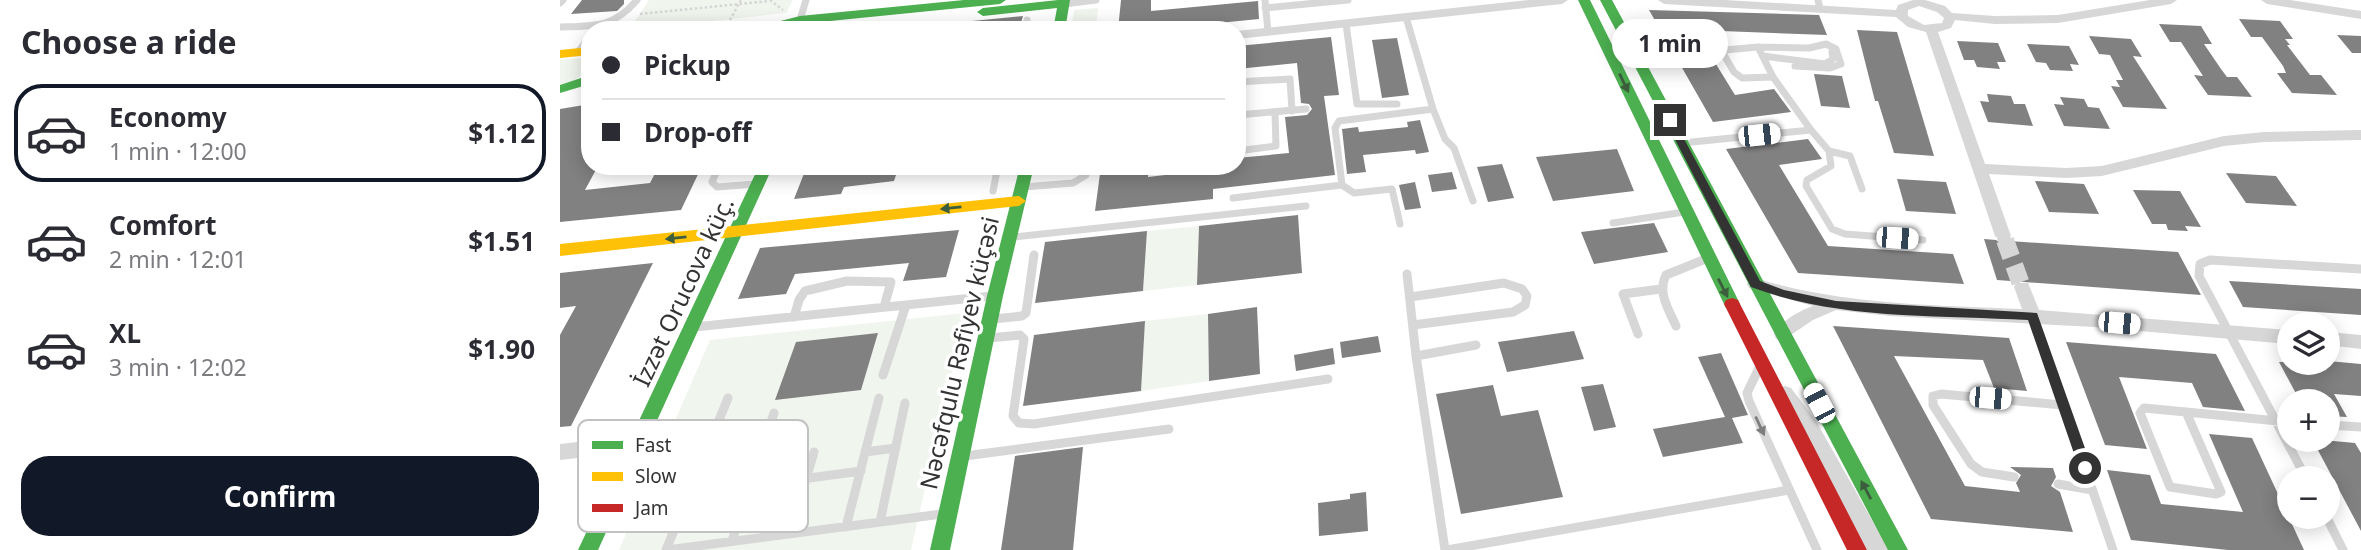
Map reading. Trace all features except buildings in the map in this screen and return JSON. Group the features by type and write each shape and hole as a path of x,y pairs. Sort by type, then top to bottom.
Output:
{"main road":[{"path":"796,21 1000,0"},
{"path":"1584,0 1708,258 1857,550"},
{"path":"1606,0 1782,334 1889,545"},
{"path":"877,21 1064,2 1061,21"},
{"path":"560,54 581,52"},
{"path":"560,89 581,82"},
{"path":"560,89 581,87"},
{"name":"İzzət Orucova küç.","path":"650,420 762,175"},
{"name":"Nəcəfqulu Rəfiyev küçəsi","path":"940,550 995,296 1025,175"},
{"path":"560,250 737,231 1021,194"},
{"name":"İzzət Orucova küç.","path":"588,550 597,532"}],"street":[{"path":"1246,34 1562,0"},
{"path":"1664,0 1819,4 1902,14 1913,25 1931,29 1947,25 1949,16"},
{"path":"1902,14 1906,5 1918,1 1934,5 1949,16 1995,20 2058,19 2171,0"},
{"path":"2267,0 2361,15"},
{"path":"1931,29 2003,236"},
{"path":"1978,169 2066,173 2102,171 2224,141 2264,137 2361,135"},
{"path":"1755,284 1783,294 1836,305 2033,316 2277,336"},
{"path":"2022,286 2033,316"},
{"path":"1782,334 1813,311 1836,305"},
{"path":"2340,340 2361,342"},
{"path":"1762,363 1810,426 1869,537 1889,545 1914,550"},
{"path":"560,452 578,450"}],"lane":[{"path":"617,21 637,0"},
{"path":"796,21 806,0"},
{"path":"1064,2 1096,0"},
{"path":"1265,0 1268,32"},
{"path":"1265,8 1348,0"},
{"path":"1406,17 1433,109 1445,139 1454,148 1473,201"},
{"path":"1346,24 1357,104 1397,104"},
{"path":"560,27 581,27"},
{"path":"1773,77 1743,79 1736,76 1724,55 1725,50 1758,47 1809,48 1826,44 1836,49 1841,64 1830,68 1795,66"},
{"path":"1758,47 1773,77 1829,151 1831,166 1807,180 1806,186 1832,229 1845,234 1923,240"},
{"path":"1763,55 1825,64 1833,59 1832,52"},
{"path":"1246,81 1290,79 1292,111"},
{"path":"1246,115 1306,109"},
{"path":"1342,185 1335,128 1339,121 1433,109"},
{"path":"1246,150 1276,146 1275,112"},
{"path":"1682,143 1811,130"},
{"path":"1829,151 1850,156 1862,189"},
{"path":"715,175 712,182 717,187 758,184"},
{"path":"993,191 996,175"},
{"path":"1021,194 1073,183 1086,175"},
{"path":"1233,198 1342,185 1354,193 1392,189 1400,224"},
{"path":"1010,237 1306,206"},
{"path":"1613,223 1687,211"},
{"path":"990,319 1022,316 1026,313 1034,256"},
{"path":"1676,326 1661,289 1666,275 1708,258"},
{"path":"2300,466 2199,276 2200,264 2210,260 2361,269"},
{"path":"1407,274 1416,356 1446,550 1789,490"},
{"path":"794,317 802,293 812,287 878,279 891,282 884,307"},
{"path":"1410,297 1504,283 1522,289 1527,296 1525,305 1513,312 1413,325"},
{"path":"1638,334 1623,294 1661,289"},
{"path":"692,327 995,296"},
{"path":"883,376 906,305"},
{"path":"2033,316 2113,550"},
{"path":"986,338 1020,335 1024,339 1013,416 1019,423 1034,424 1328,379"},
{"path":"1416,356 1476,345"},
{"path":"1762,363 1747,393 1749,401 1817,550"},
{"path":"2014,477 1982,472 1971,464 1933,405 1933,396 1941,394 2063,405"},
{"path":"718,420 727,398"},
{"path":"846,527 879,398"},
{"path":"880,522 905,403"},
{"path":"2186,412 2221,492 2216,494 2170,487 2140,413 2144,408 2186,412 2276,421"},
{"path":"772,420 774,413"},
{"path":"2340,426 2361,427"},
{"path":"959,457 1169,429"},
{"path":"866,452 896,448"},
{"path":"808,474 814,452"},
{"path":"808,478 861,471"},
{"path":"2058,484 2092,490"},
{"path":"808,532 947,514"},
{"path":"2332,529 2343,550"},
{"path":"673,532 666,550 806,532"},
{"path":"732,541 735,532"}],"path":[{"path":"730,20 741,0"},
{"path":"640,14 770,1 796,21"}],"shaded area":[{"path":"649,0 793,0 786,13 712,21 635,21"},
{"path":"1098,8 1097,21 1072,21 1074,10"},
{"path":"581,58 581,75 560,85 560,60"},
{"path":"1199,226 1197,285 1143,291 1147,231"},
{"path":"965,313 911,550 619,550 627,532 808,532 808,420 675,420 710,340"},
{"path":"1208,314 1209,381 1141,391 1145,321"}],"tunnel":[{"path":"2003,236 2005,242"},
{"path":"2005,240 2022,287"}],"traffic: fast":[{"path":"795,21 1000,0"},
{"path":"1060,21 1064,0"},
{"path":"1584,0 1732,304"},
{"path":"1606,0 1898,550"},
{"path":"983,12 1064,4"},
{"path":"560,89 581,82"},
{"path":"648,420 762,175"},
{"path":"940,550 995,296 1025,175"},
{"path":"588,550 596,532"}],"traffic: slow":[{"path":"560,54 581,52"},
{"path":"560,250 1019,201"}],"traffic: jam":[{"path":"1732,304 1857,550"}],"route":[{"path":"1670,120 1755,284 1783,294 1836,305 2033,316 2085,468"}]}
